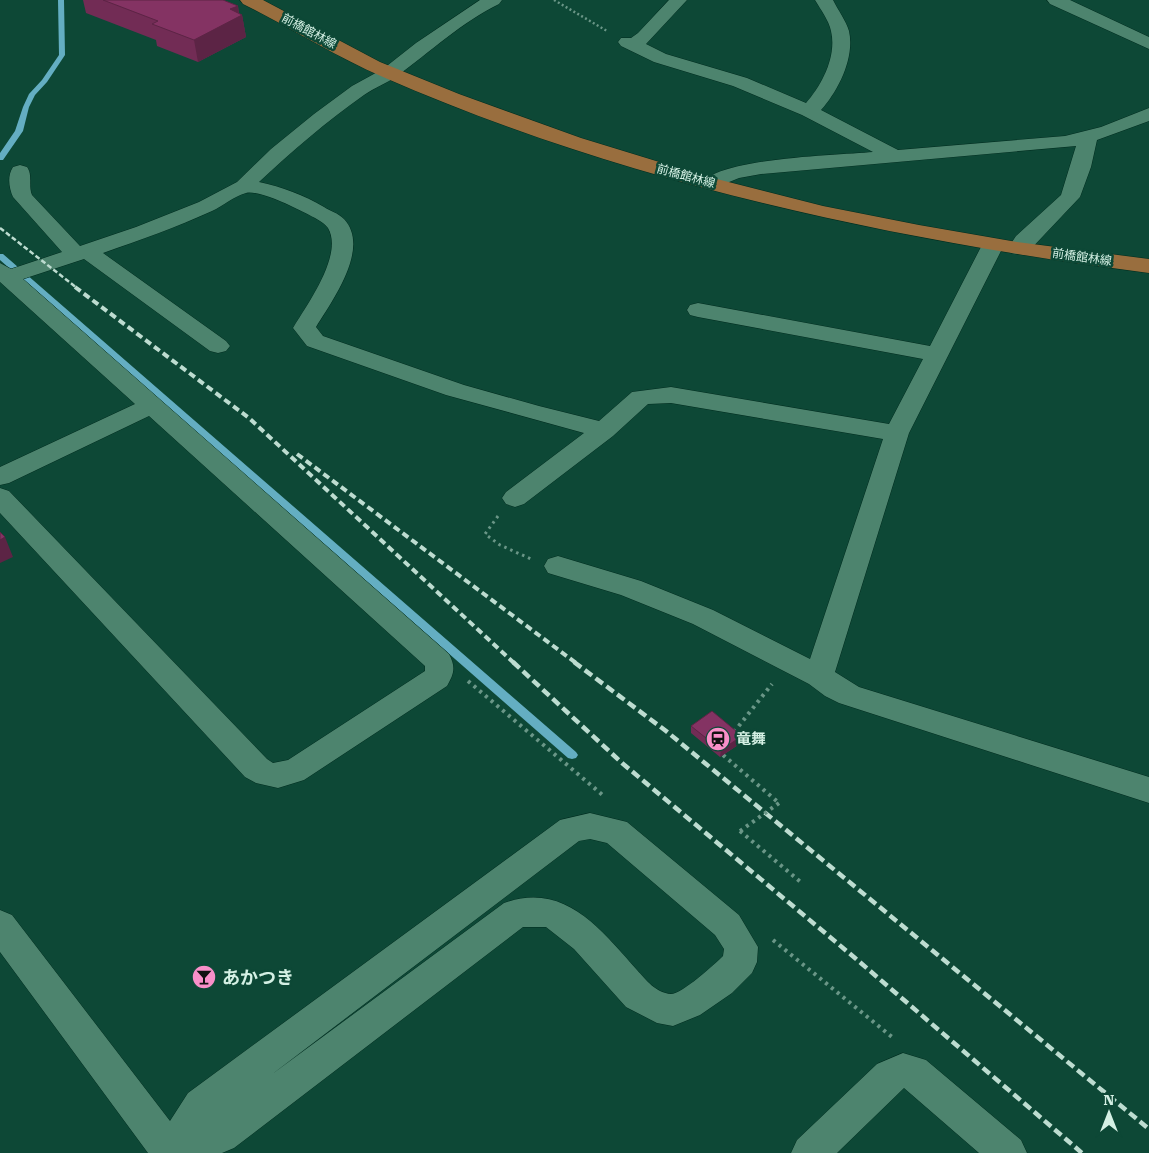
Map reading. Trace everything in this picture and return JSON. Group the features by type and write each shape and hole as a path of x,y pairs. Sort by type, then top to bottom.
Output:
{"main road":[{"name":"前橋館林線","path":"249,0 389,73 474,107 578,144 712,183 877,223 993,245 1149,266"}],"street":[{"path":"4,274 81,253 144,232 206,206 244,186 321,118 359,90 389,73 429,42 493,0"},
{"path":"630,43 644,37 678,0"},
{"path":"809,111 818,101 836,73 841,40 840,30 824,0"},
{"path":"1056,0 1149,44"},
{"path":"630,43 660,58 740,82 809,111 896,157"},
{"path":"712,183 734,173 761,168 1010,148 1088,138 1118,129 1149,114"},
{"path":"1019,248 1024,240 1070,196 1081,167 1088,138"},
{"path":"20,170 19,188 22,197 81,253 218,346"},
{"path":"244,186 264,189 304,204 337,224 341,232 342,258 330,284 304,328 315,341 456,390 534,413 604,430"},
{"path":"819,676 896,433 993,245"},
{"path":"0,497 256,768 264,774 284,776 299,769 437,678 440,670 439,662 4,274"},
{"path":"698,310 937,354"},
{"path":"515,498 604,430 641,397 671,395 896,433"},
{"path":"0,477 151,406"},
{"path":"558,566 631,588 694,614 819,676 835,688 849,694 1149,790"},
{"path":"590,826 616,831 727,925 741,947 740,962 720,982 688,1004 673,1010 657,1007 638,996 586,938 554,914 533,911 516,912 222,1134 172,1153 201,1106 570,829 590,826"},
{"path":"0,925 172,1153"},
{"path":"810,1153 890,1076 903,1070 913,1072 1008,1153"}],"path":[{"path":"554,0 630,43"},
{"path":"515,498 486,534 500,545 522,556 558,566"},
{"path":"732,735 789,662"},
{"path":"723,755 779,803 740,831 803,884"},
{"path":"778,944 892,1037 903,1070"}],"building":[{"path":"103,0 223,0 238,6 230,9 242,15 194,40 152,24 158,21"},
{"path":"0,532 5,537 0,540"},
{"path":"712,711 742,736 721,750 691,726"}],"waterway":[{"path":"0,158 19,131 32,94 45,81 62,55 61,0"},
{"path":"0,256 572,755"}],"railway":[{"path":"0,228 77,288"},
{"path":"75,287 249,418 514,663"},
{"path":"297,454 576,663"},
{"path":"513,662 622,763 855,958 1082,1153"},
{"path":"574,662 666,731 1149,1129"}],"place":[{"name":"竜舞","path":"718,739"},
{"name":"あかつき","path":"204,977"}]}
